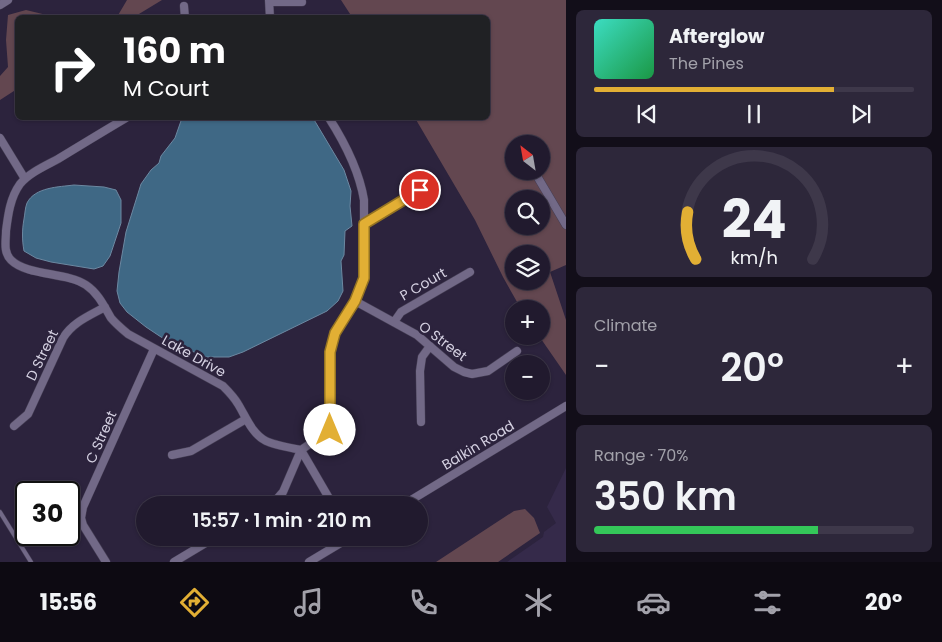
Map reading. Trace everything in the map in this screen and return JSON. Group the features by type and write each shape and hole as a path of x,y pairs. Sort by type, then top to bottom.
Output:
{"street":[{"path":"0,4 8,0"},
{"path":"270,15 270,1 302,2"},
{"path":"184,6 185,15"},
{"path":"0,261 8,256 5,248 4,213 16,190 25,179 117,120"},
{"path":"280,496 301,450 330,430 330,352 335,333 355,301 364,278 364,200 362,188 351,156 332,120"},
{"path":"0,138 25,179"},
{"path":"539,180 566,225"},
{"path":"364,224 420,190"},
{"name":"Lake Drive","path":"8,256 16,264 80,282 87,286 96,294 112,320 128,334 223,386 235,400 257,434 267,442 301,450"},
{"name":"P Court","path":"394,322 400,312 470,272"},
{"name":"O Street","path":"355,301 417,334 454,367 464,372 472,374 488,371 517,351"},
{"name":"D Street","path":"14,426 28,414 69,329 105,307"},
{"path":"421,422 420,371 422,357 430,346"},
{"name":"C Street","path":"106,562 83,525 81,513 154,349"},
{"name":"Balkin Road","path":"417,496 566,406"},
{"path":"172,455 191,451 246,419"},
{"path":"301,450 328,496"},
{"path":"174,562 201,546"},
{"path":"309,562 336,546"}],"lane":[{"path":"0,512 31,562"}],"shaded area":[{"path":"127,0 162,0 137,15 118,15"},
{"path":"341,0 566,0 566,265 550,272 550,245 505,245 505,281 475,220 416,120 490,120 490,15 351,15"},
{"path":"26,10 47,15 15,15 15,90 0,100 0,76 8,67 6,40 8,15"},
{"path":"550,272 566,320 566,375 545,345 550,345 550,300 516,300 510,290 550,290"},
{"path":"566,468 566,562 507,562 543,537 544,532 556,523 547,507"},
{"path":"525,509 534,518 540,533 498,562 436,562 514,511"}],"water":[{"path":"181,120 314,120 344,170 351,191 352,226 345,231 344,255 341,261 343,291 338,301 327,311 229,357 205,357 161,337 127,312 120,303 117,291 126,232 141,184 151,170 159,163 161,156 175,138"},
{"path":"74,185 104,187 116,190 121,200 121,223 110,256 103,266 94,269 51,262 36,258 24,251 22,235 27,203 41,191"}],"route":[{"path":"330,430 330,352 335,333 355,301 364,278 364,224 420,190"}]}
